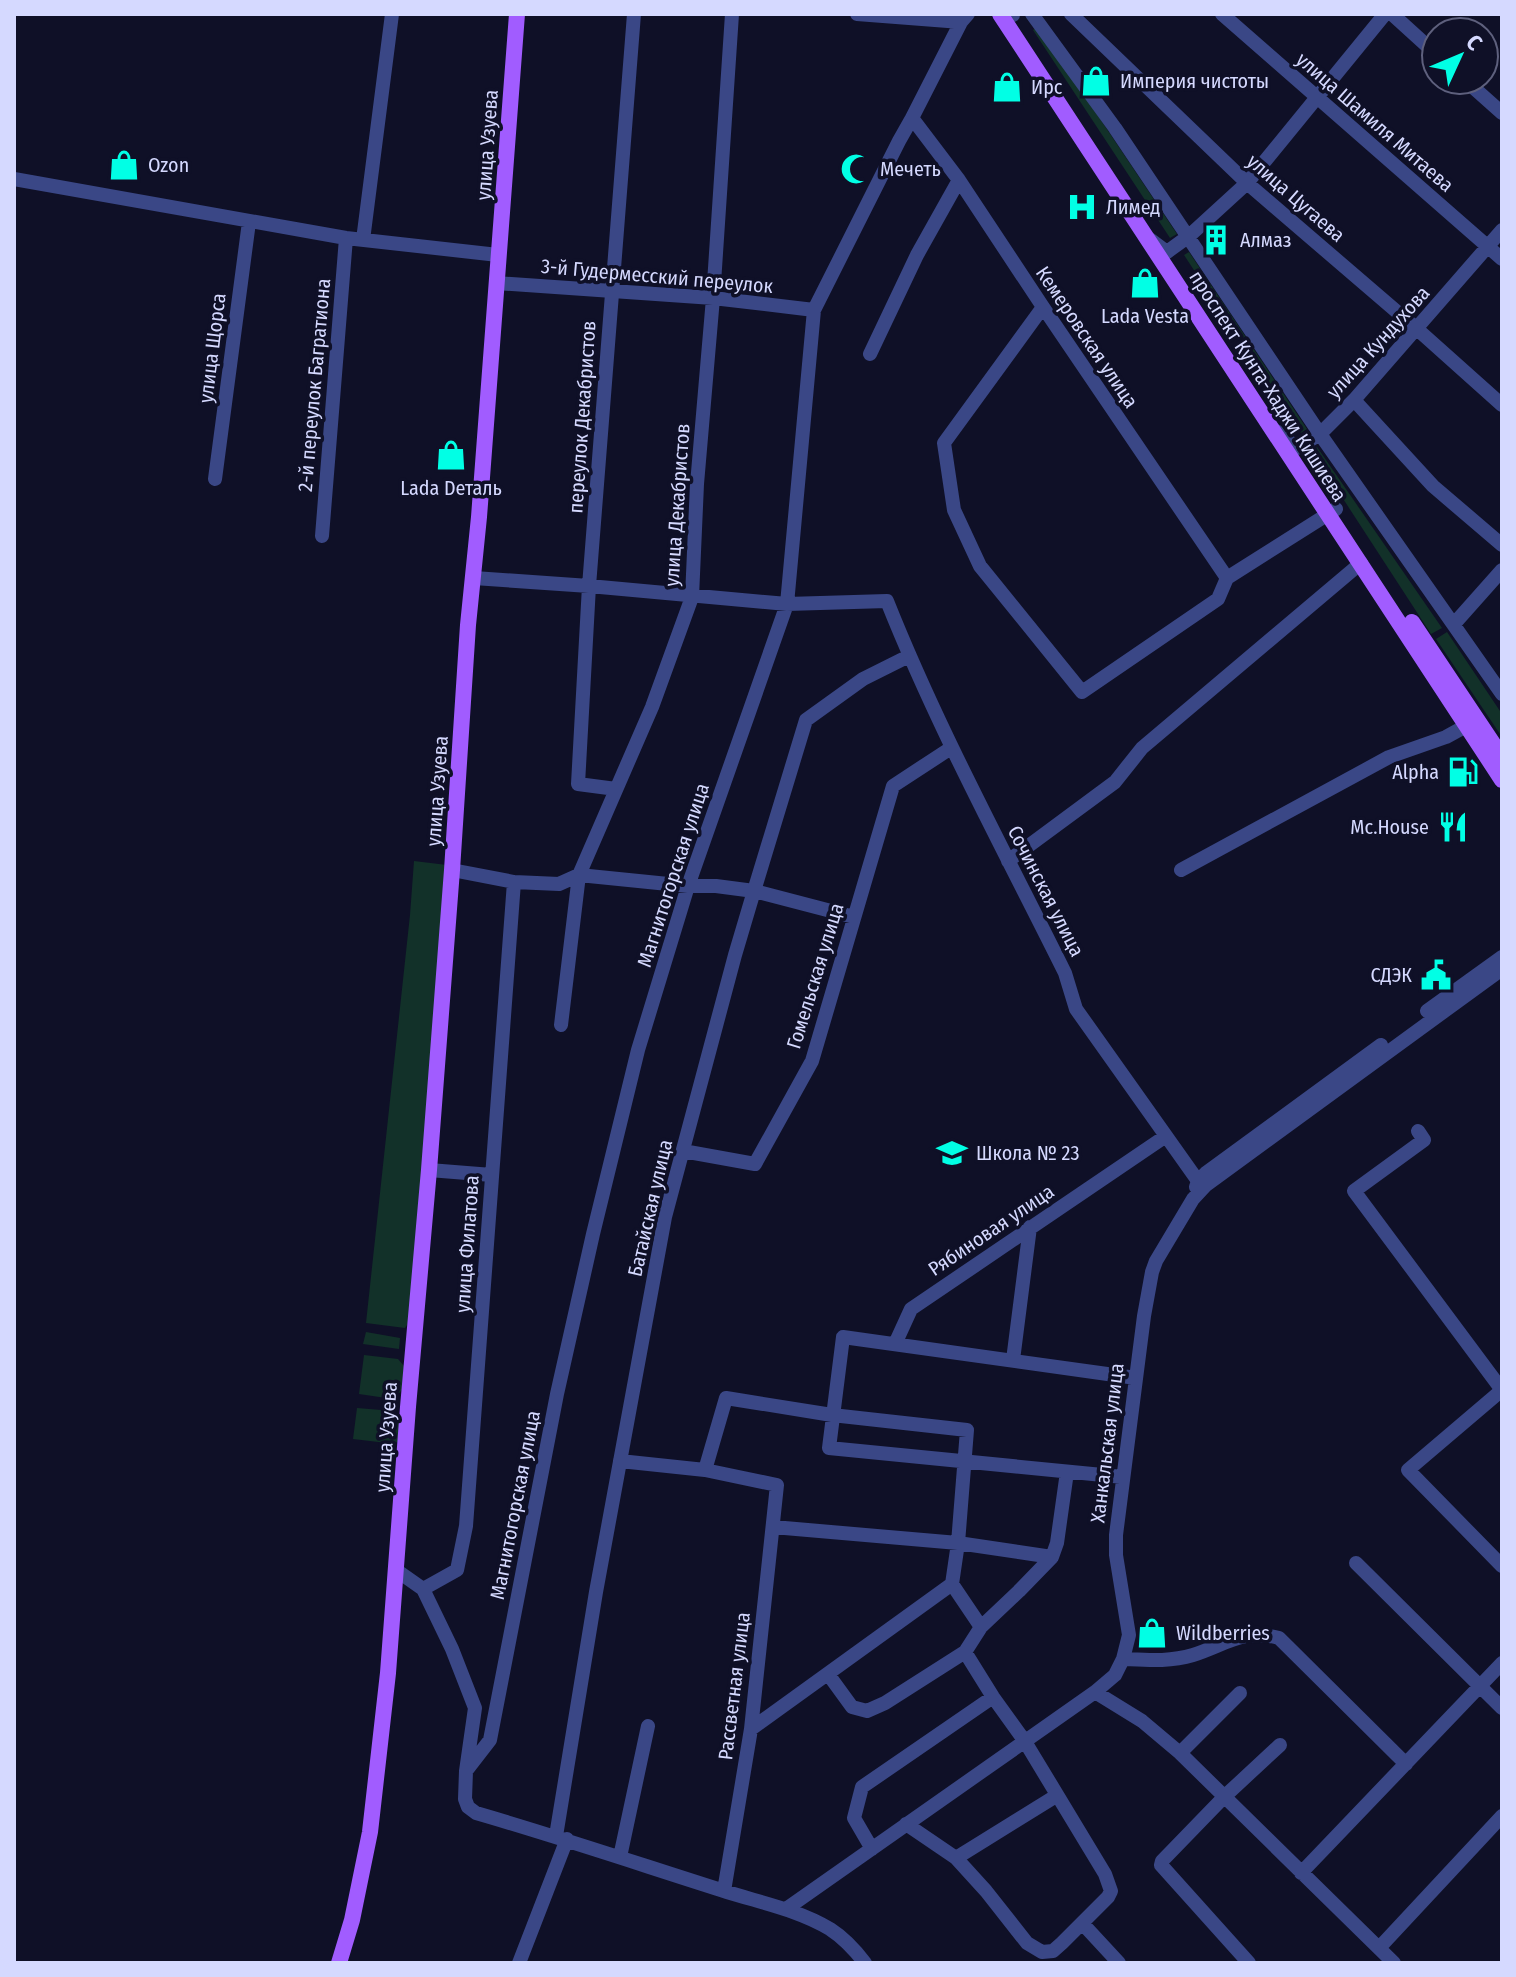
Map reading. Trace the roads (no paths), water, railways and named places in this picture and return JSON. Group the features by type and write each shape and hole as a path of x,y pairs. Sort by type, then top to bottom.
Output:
{"main road":[{"name":"улица Узуева","path":"339,1963 352,1920 370,1832 381,1746 429,1170 468,625 517,14"},
{"name":"проспект Кунта-Хаджи Кишиева","path":"1009,14 1145,236 1272,428 1502,757"},
{"name":"проспект Кунта-Хаджи Кишиева","path":"1009,14 1297,448 1361,563 1502,780"}],"street":[{"path":"363,240 392,14"},
{"name":"переулок Декабристов","path":"616,789 578,784 589,586 634,14"},
{"name":"улица Декабристов","path":"561,1025 579,875 652,707 692,597 697,484 732,14"},
{"path":"857,14 965,18"},
{"name":"улица Цугаева","path":"1071,14 1247,183 1502,405"},
{"name":"улица Шамиля Митаева","path":"1222,14 1502,259"},
{"path":"1145,236 1167,252 1247,183 1385,14"},
{"path":"1392,14 1420,39"},
{"path":"1039,16 1320,434 1502,694"},
{"name":"Магнитогорская улица","path":"466,1771 490,1740 557,1394 638,1050 688,886 787,604 814,310 965,18"},
{"path":"1483,96 1502,113"},
{"name":"Кемеровская улица","path":"912,118 959,180 1227,578"},
{"path":"14,179 346,238 498,255"},
{"path":"870,354 917,255 959,180"},
{"name":"улица Щорса","path":"215,479 249,222"},
{"name":"улица Кундухова","path":"1297,448 1320,434 1354,400 1502,230"},
{"name":"2-й переулок Багратиона","path":"322,536 346,238"},
{"name":"3-й Гудермесский переулок","path":"496,283 713,298 814,310"},
{"path":"1043,307 944,443 954,510 980,566 1082,692 1218,599 1227,578 1332,511"},
{"path":"1354,400 1433,486 1502,545"},
{"path":"1272,428 1297,448"},
{"path":"1008,861 1115,782 1142,748 1361,563"},
{"path":"1454,624 1502,570"},
{"path":"474,578 787,604"},
{"name":"Сочинская улица","path":"787,604 887,601 951,748 1065,973 1076,1009 1198,1181"},
{"name":"Батайская улица","path":"519,1963 562,1838 620,1461 665,1217 754,891 806,720 863,679 909,656"},
{"path":"1181,870 1389,757 1446,737 1466,726 1502,757"},
{"name":"Гомельская улица","path":"683,1151 755,1164 812,1061 893,786 951,748"},
{"path":"452,870 514,882 559,884 579,875 716,886 754,891 854,917"},
{"name":"улица Филатова","path":"423,1589 457,1570 466,1526 514,882"},
{"path":"1198,1181 1260,1132 1502,957"},
{"name":"Ханкальская улица","path":"1123,1659 1129,1635 1116,1555 1116,1535 1136,1378 1156,1261 1193,1199 1206,1185 1502,969"},
{"path":"1418,1131 1424,1140 1354,1191 1502,1390 1408,1470 1502,1566"},
{"name":"Рябиновая улица","path":"895,1344 911,1309 1166,1136"},
{"path":"429,1170 492,1175"},
{"name":"Ханкальская улица","path":"1193,1199 1198,1181"},
{"path":"1013,1360 1030,1227"},
{"path":"1123,1477 829,1448 832,1415 843,1337 1136,1378"},
{"path":"620,1461 705,1470 726,1398 832,1415 967,1430 952,1584 981,1627"},
{"name":"Рассветная улица","path":"705,1470 777,1485 751,1729 724,1891"},
{"path":"828,1674 852,1707 867,1711 885,1703 965,1652 981,1627 1052,1557 1057,1543 1067,1472"},
{"path":"773,1527 958,1543 1052,1557"},
{"path":"1356,1563 1502,1708"},
{"path":"396,1570 423,1589 452,1649 475,1708 466,1771 465,1799 468,1807 476,1813 786,1909 830,1929 865,1963"},
{"path":"751,1729 952,1584"},
{"path":"786,1909 1095,1692 1115,1675 1123,1659 1164,1661 1192,1655 1241,1636 1263,1634 1279,1638 1406,1764"},
{"path":"906,1824 956,1858 1027,1943 1042,1952 1053,1951 1111,1891 1024,1740 965,1652"},
{"path":"1301,1873 1502,1663"},
{"path":"1095,1692 1142,1721 1180,1753 1394,1963"},
{"path":"1180,1753 1240,1693"},
{"path":"872,1849 854,1818 862,1787 993,1697"},
{"path":"620,1857 648,1726"},
{"path":"1249,1963 1161,1865 1225,1796 1280,1745"},
{"path":"956,1858 1056,1796"},
{"path":"1379,1948 1502,1816"},
{"path":"1082,1923 1119,1963"}],"place":[{"name":"Империя чистоты","path":"1096,81"},
{"name":"Ирс","path":"1007,87"},
{"name":"Ozon","path":"124,165"},
{"name":"Мечеть","path":"856,169"},
{"name":"Лимед","path":"1082,207"},
{"name":"Алмаз","path":"1216,240"},
{"name":"Lada Vesta","path":"1145,283"},
{"name":"Lada Dеталь","path":"451,455"},
{"name":"Alpha","path":"1463,772"},
{"name":"Mc.House","path":"1453,827"},
{"name":"СДЭК","path":"1436,975"},
{"name":"Школа № 23","path":"952,1153"},
{"name":"Wildberries","path":"1152,1633"}]}
